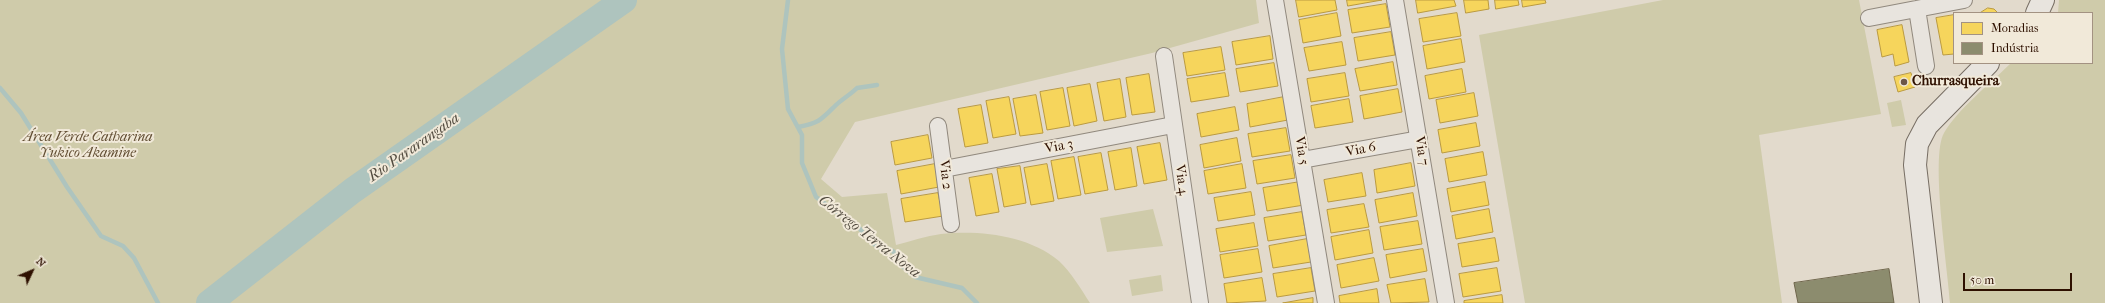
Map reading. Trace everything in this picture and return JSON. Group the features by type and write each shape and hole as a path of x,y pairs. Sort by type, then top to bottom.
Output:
{"main road":[{"path":"2037,12 2043,0"},
{"path":"1931,303 1915,165 1917,144 1926,125 1987,64"}],"street":[{"name":"Via 5","path":"1275,0 1326,303"},
{"name":"Via 7","path":"1395,0 1446,303"},
{"path":"1869,18 1964,0"},
{"path":"1917,9 1926,66"},
{"name":"Via 4","path":"1164,56 1200,303"},
{"name":"Via 3","path":"944,169 1173,125"},
{"name":"Via 2","path":"938,126 951,224"},
{"name":"Via 6","path":"1302,160 1419,139"}],"green space":[{"name":"Área Verde Catharina Yukico Akamine","path":"0,0 1256,0 1259,23 1152,53 855,122 821,179 842,197 887,193 896,245 941,234 971,233 1003,236 1033,245 1047,252 1063,265 1072,275 1090,303 0,303"},
{"path":"1663,0 1859,0 1881,114 1759,135 1782,303 1525,303 1479,35"},
{"path":"2059,0 2105,0 2105,303 1950,303 1939,188 1940,146 1944,133 1957,115 2010,64 2093,64 2093,12 2058,12"},
{"path":"1901,100 1906,125 1892,127 1887,103"},
{"path":"1153,209 1163,246 1107,252 1100,218"},
{"path":"1161,275 1163,291 1132,296 1129,280"}],"building: Moradias":[{"path":"1296,0 1335,0 1337,10 1299,17"},
{"path":"1347,0 1382,0 1348,6"},
{"path":"1416,0 1454,0 1456,6 1418,13"},
{"path":"1464,0 1488,0 1489,9 1466,13"},
{"path":"1495,0 1518,0 1519,5 1496,9"},
{"path":"1522,0 1545,0 1546,3 1523,7"},
{"path":"1386,4 1390,27 1352,33 1348,10"},
{"path":"1988,8 1994,9 1997,12 1982,12"},
{"path":"1337,13 1341,36 1303,43 1299,20"},
{"path":"1457,13 1461,36 1423,42 1419,19"},
{"path":"1953,15 1953,54 1943,55 1936,18"},
{"path":"1902,25 1909,62 1895,66 1893,54 1882,57 1877,30"},
{"path":"1391,32 1395,55 1358,61 1354,38"},
{"path":"1270,36 1273,59 1236,65 1232,42"},
{"path":"1461,39 1465,62 1427,69 1423,46"},
{"path":"1342,42 1346,65 1309,71 1304,48"},
{"path":"1221,47 1225,70 1187,76 1183,53"},
{"path":"1393,62 1397,85 1360,91 1355,69"},
{"path":"1274,63 1278,86 1240,92 1236,69"},
{"path":"1462,69 1466,92 1429,99 1425,76"},
{"path":"1225,73 1229,96 1191,102 1187,79"},
{"path":"1345,73 1349,96 1311,102 1307,79"},
{"name":"Churrasqueira","path":"1911,73 1915,87 1898,92 1894,77"},
{"path":"1149,74 1155,112 1132,115 1126,78"},
{"path":"1120,79 1126,117 1104,121 1097,83"},
{"path":"1090,84 1097,121 1074,126 1067,88"},
{"path":"1063,88 1070,126 1047,130 1040,92"},
{"path":"1398,89 1402,112 1364,119 1360,96"},
{"path":"1474,93 1478,116 1440,123 1436,100"},
{"path":"1036,95 1043,133 1020,136 1013,99"},
{"path":"1009,97 1016,134 993,138 986,101"},
{"path":"1284,97 1288,120 1250,127 1247,104"},
{"path":"1349,99 1353,122 1315,128 1311,106"},
{"path":"981,105 988,143 965,147 958,109"},
{"path":"1235,107 1239,130 1201,137 1197,114"},
{"path":"1476,123 1480,146 1442,153 1438,130"},
{"path":"1286,128 1290,151 1252,157 1248,134"},
{"path":"928,135 932,158 895,165 891,142"},
{"path":"1237,138 1241,161 1204,168 1200,145"},
{"path":"1160,143 1167,180 1144,184 1137,147"},
{"path":"1131,148 1137,186 1115,190 1108,152"},
{"path":"1483,152 1487,175 1449,182 1445,159"},
{"path":"1101,153 1108,190 1085,194 1078,157"},
{"path":"1291,155 1295,178 1257,184 1253,161"},
{"path":"1074,157 1081,195 1058,199 1051,161"},
{"path":"1411,163 1415,186 1377,193 1374,170"},
{"path":"935,164 939,187 901,194 897,171"},
{"path":"1047,164 1054,201 1031,205 1024,168"},
{"path":"1242,164 1246,188 1208,194 1204,171"},
{"path":"1020,166 1026,203 1004,207 997,169"},
{"path":"1362,173 1366,196 1328,202 1324,180"},
{"path":"992,174 999,212 976,216 969,178"},
{"path":"1300,182 1304,205 1267,211 1263,188"},
{"path":"1485,182 1489,205 1451,212 1447,189"},
{"path":"1251,192 1255,215 1218,221 1214,198"},
{"path":"938,193 943,216 905,222 901,199"},
{"path":"1413,193 1417,216 1379,223 1375,200"},
{"path":"1364,204 1369,227 1331,233 1327,210"},
{"path":"1489,209 1493,232 1456,239 1452,216"},
{"path":"1302,212 1306,235 1268,241 1264,218"},
{"path":"1418,221 1422,244 1384,250 1380,227"},
{"path":"1254,223 1258,246 1220,252 1216,229"},
{"path":"1369,230 1373,253 1335,260 1331,237"},
{"path":"1495,238 1499,261 1462,267 1458,244"},
{"path":"1307,239 1311,262 1273,268 1269,246"},
{"path":"1258,249 1262,272 1224,278 1220,255"},
{"path":"1423,249 1427,271 1390,278 1386,255"},
{"path":"1374,258 1379,281 1341,288 1337,265"},
{"path":"1311,268 1315,291 1277,297 1273,274"},
{"path":"1497,268 1501,291 1463,297 1459,274"},
{"path":"1262,278 1266,301 1227,303 1224,284"},
{"path":"1425,279 1429,302 1391,303 1387,285"},
{"path":"1377,289 1379,303 1340,303 1339,296"},
{"path":"1502,295 1503,303 1464,303 1464,301"},
{"path":"1313,298 1313,303 1283,303"}],"building: Indústria":[{"path":"1889,269 1894,303 1798,303 1794,283"}],"waterway":[{"name":"Rio Pararangaba","path":"209,303 352,191 624,0"},
{"name":"Córrego Terra Nova","path":"788,0 782,49 788,109 802,135 802,163 816,197 846,219 855,223 871,242 878,247 889,249 894,252 900,264 915,277 962,288 977,303"},
{"path":"798,127 811,124 819,120 857,88 877,85"},
{"path":"0,88 21,113 67,187 101,236 123,246 134,258 158,303"}],"place":[{"name":"Churrasqueira","path":"1904,82"}]}
